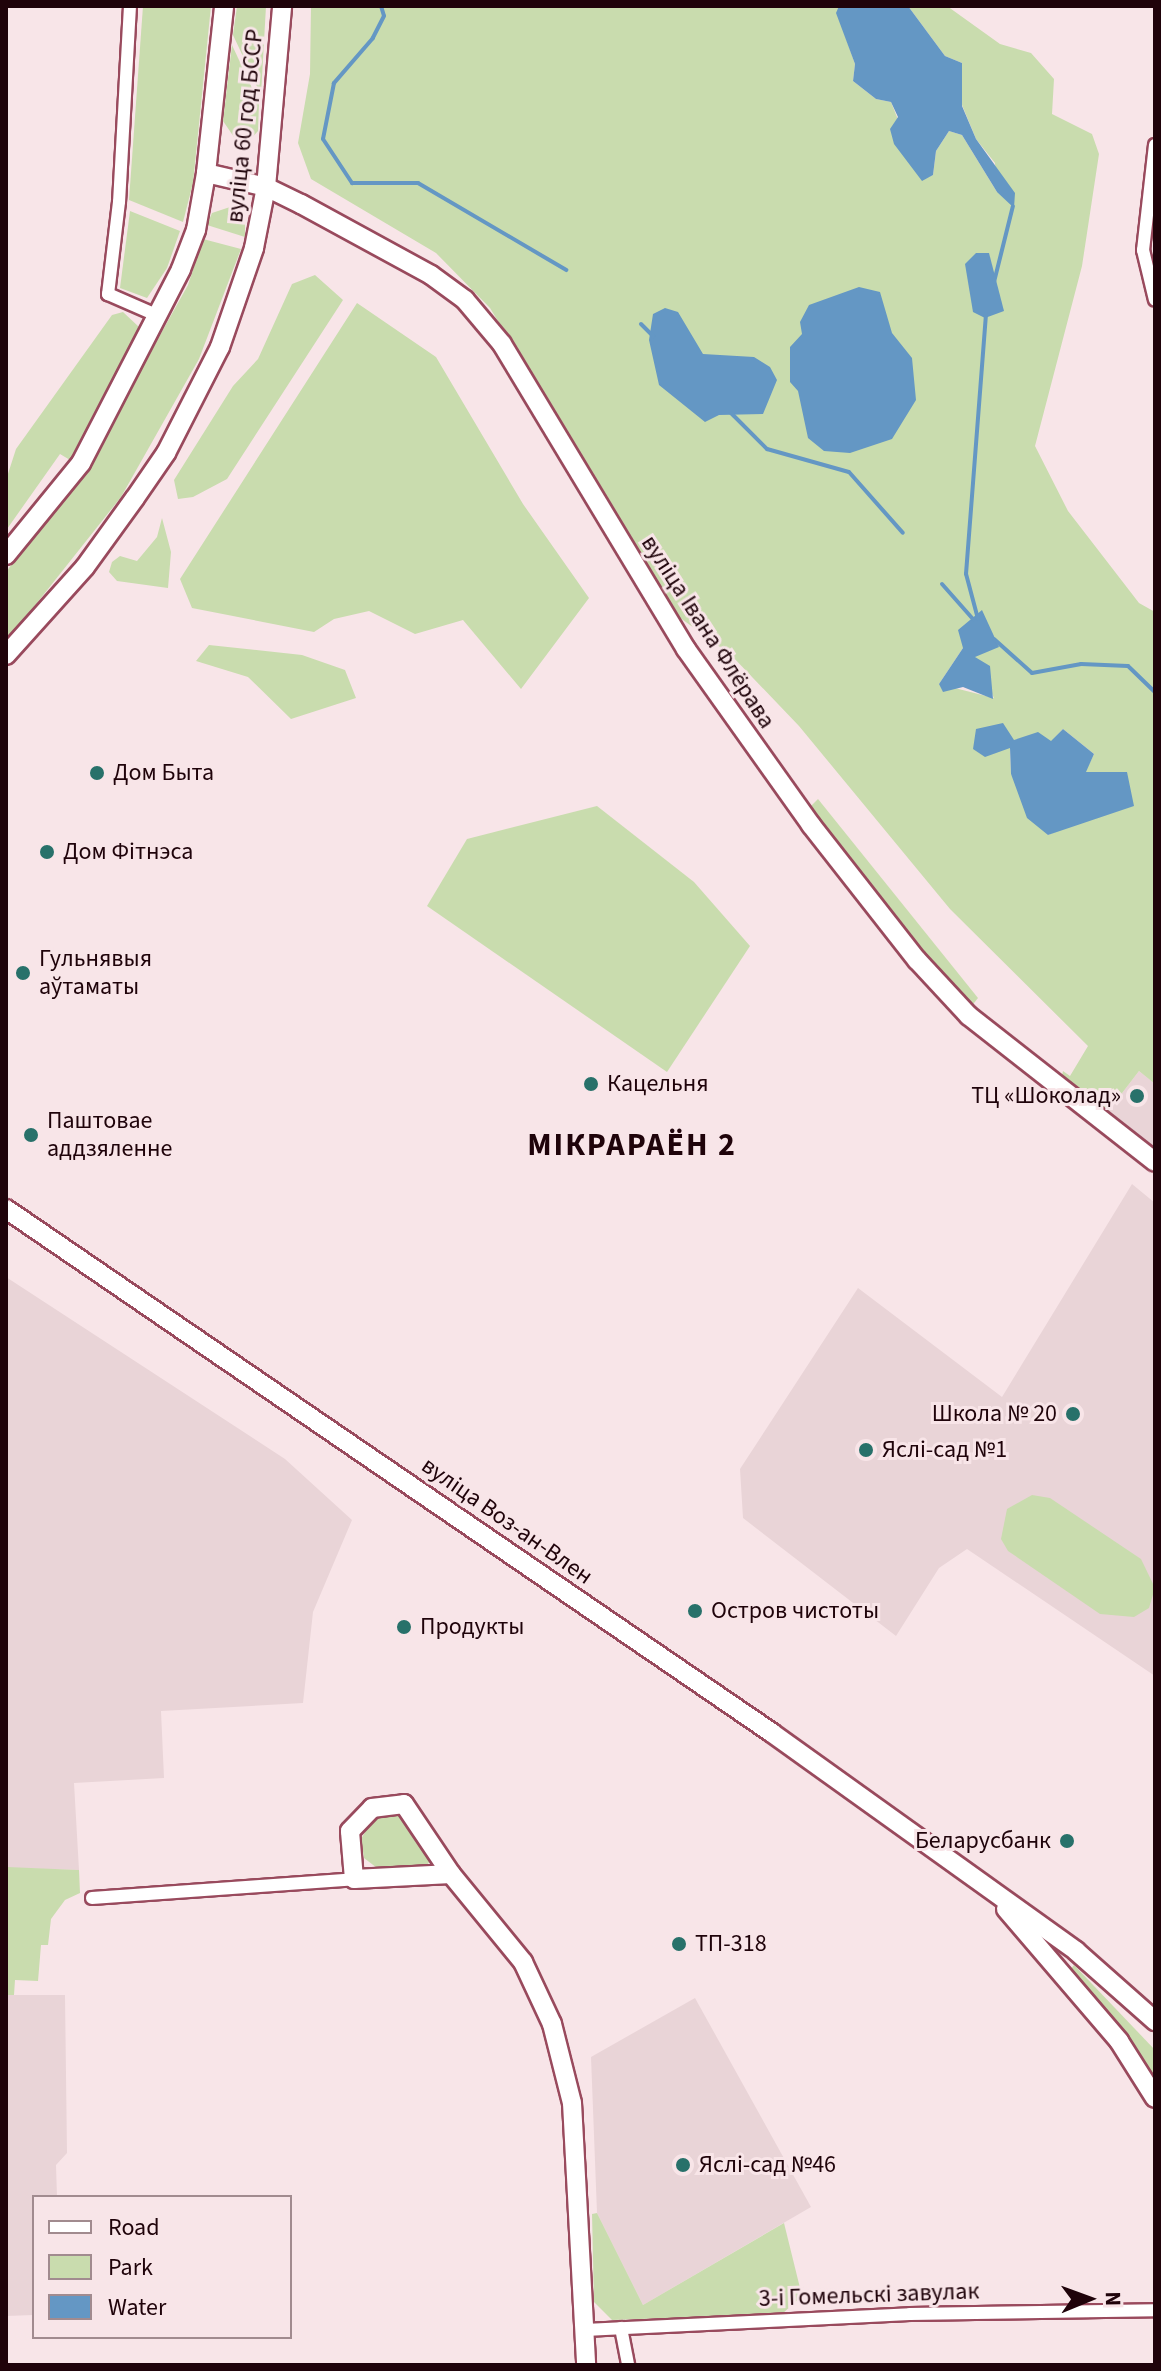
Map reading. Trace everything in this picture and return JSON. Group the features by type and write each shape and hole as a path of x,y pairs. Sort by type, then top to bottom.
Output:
{"main road":[{"name":"вуліца 60 год БССР","path":"6,555 81,463 196,230 206,173 224,6"},
{"name":"вуліца 60 год БССР","path":"6,655 85,567 166,453 220,347 254,248 266,187 282,6"},
{"name":"вуліца Івана Флёрава","path":"206,173 266,187 431,275 465,300 502,344 694,661 811,825 907,948 969,1016 1155,1162"},
{"name":"вуліца Воз-ан-Влен","path":"6,1209 977,1878 1076,1951 1155,2021"},
{"path":"451,1874 354,1879 350,1831 361,1816 387,1803 404,1804 451,1874 523,1962 552,2024 572,2103 586,2365"},
{"name":"вуліца Воз-ан-Влен","path":"977,1878 1081,1994 1155,2098"}],"street":[{"path":"130,6 108,294 156,315"},
{"path":"1155,145 1149,250 1155,300"},
{"path":"92,1898 354,1879"},
{"name":"3-і Гомельскі завулак","path":"585,2330 910,2314 1155,2310"},
{"path":"621,2328 628,2365"}],"shaded area":[{"name":"ТЦ «Шоколад»","path":"1139,1071 1155,1084 1155,1152 1106,1114"},
{"path":"1132,1184 1155,1203 1155,1676 967,1549 939,1568 896,1636 743,1518 740,1469 858,1288 1002,1397"},
{"path":"6,1277 285,1459 352,1520 313,1612 303,1703 161,1711 164,1778 74,1783 79,1870 8,1868 6,1882"},
{"path":"6,1995 65,1995 67,2153 56,2165 57,2195 32,2195 32,2315 6,2316"},
{"path":"695,1998 811,2207 643,2305 597,2213 591,2057"}],"green space":[{"path":"143,6 211,6 193,183 183,222 129,200"},
{"path":"237,6 266,6 261,95 233,35"},
{"path":"311,6 839,6 837,13 855,64 853,81 876,99 891,102 922,180 933,175 936,151 949,131 962,135 997,192 995,163 976,139 962,105 962,63 945,56 908,6 947,6 1000,44 1031,53 1054,79 1052,114 1092,134 1099,154 1082,266 1035,446 1068,511 1139,603 1155,612 1155,1084 1139,1071 1106,1114 1061,1080 1063,1071 1070,1076 1088,1046 950,909 799,726 731,655 679,617 490,308 436,253 311,179 298,143 310,74","holes":["963,648 974,656 994,698 939,684","1063,729 1094,754 1085,772 1108,775 1073,824 1048,835 1011,774 1010,748 1051,742"]},
{"path":"232,45 259,103 258,131 248,142 236,140 223,121"},
{"path":"233,206 245,221 245,237 207,225 212,213"},
{"path":"130,211 180,231 167,268 147,298 120,288"},
{"path":"203,239 241,249 199,359 121,497 6,642 6,572 92,457 188,285"},
{"path":"315,275 343,300 227,479 193,497 178,499 174,480 233,386 258,359 292,284"},
{"path":"357,303 436,357 523,504 589,598 521,689 463,620 415,634 369,611 334,619 314,632 192,608 180,579"},
{"path":"123,312 139,327 112,388 70,460 60,454 7,529 6,480 16,449 112,315"},
{"path":"162,518 171,552 168,588 117,581 109,572 112,562 120,556 137,561 157,537"},
{"path":"209,645 302,655 345,670 356,698 291,719 248,677 196,661"},
{"path":"818,799 978,998 970,1008 926,959 809,808"},
{"path":"597,806 694,882 750,946 667,1072 427,906 467,839"},
{"path":"1032,1495 1050,1498 1141,1559 1155,1588 1149,1608 1134,1617 1100,1614 1008,1551 1001,1539 1007,1509"},
{"path":"400,1814 430,1861 425,1868 381,1871 364,1858 361,1839 373,1819"},
{"path":"7,1867 79,1870 80,1893 65,1900 51,1919 48,1945 41,1945 38,1981 15,1980 14,1995 6,1995"},
{"path":"1074,1965 1155,2050 1155,2082 1070,1970"},
{"path":"597,2213 643,2305 784,2223 802,2296 782,2314 612,2320 594,2302 592,2214"}],"water":[{"path":"839,6 908,6 945,56 962,63 962,106 976,139 1015,193 1014,208 997,192 962,135 949,131 936,151 933,175 922,181 894,144 890,129 898,117 891,102 876,99 853,81 855,64 836,13"},
{"path":"976,253 989,253 1004,311 985,318 973,312 965,264"},
{"path":"859,287 880,292 892,333 912,358 916,400 892,439 850,453 824,451 808,438 798,391 790,382 790,347 802,334 800,322 809,305"},
{"path":"665,308 678,312 703,354 754,357 770,367 777,380 763,414 719,415 705,422 659,385 649,340 653,314"},
{"path":"982,610 999,647 975,657 990,666 993,699 963,687 943,692 939,684 963,648 958,630"},
{"path":"1003,723 1014,740 1038,732 1051,741 1063,729 1094,754 1086,772 1127,772 1134,806 1048,835 1027,818 1011,774 1010,748 985,757 973,749 976,729"}],"waterway":[{"path":"381,6 384,16 373,38 334,83 323,139 352,183 418,183 566,270"},
{"path":"994,282 1013,206"},
{"path":"978,619 966,574 986,314"},
{"path":"641,324 653,336"},
{"path":"731,413 767,449 849,472 903,533"},
{"path":"942,584 973,619"},
{"path":"994,639 1032,673 1081,664 1128,666 1155,692"}],"place":[{"name":"Дом Быта","path":"97,773"},
{"name":"Дом Фітнэса","path":"47,852"},
{"name":"Гульнявыя аўтаматы","path":"23,973"},
{"name":"Кацельня","path":"591,1084"},
{"name":"ТЦ «Шоколад»","path":"1137,1096"},
{"name":"Паштовае аддзяленне","path":"31,1135"},
{"name":"Школа № 20","path":"1073,1414"},
{"name":"Яслі-сад №1","path":"866,1450"},
{"name":"Остров чистоты","path":"695,1611"},
{"name":"Продукты","path":"404,1627"},
{"name":"Беларусбанк","path":"1067,1841"},
{"name":"ТП-318","path":"679,1944"},
{"name":"Яслі-сад №46","path":"683,2165"}],"district":[{"name":"МІКРАРАЁН 2","path":"632,1145"}]}
